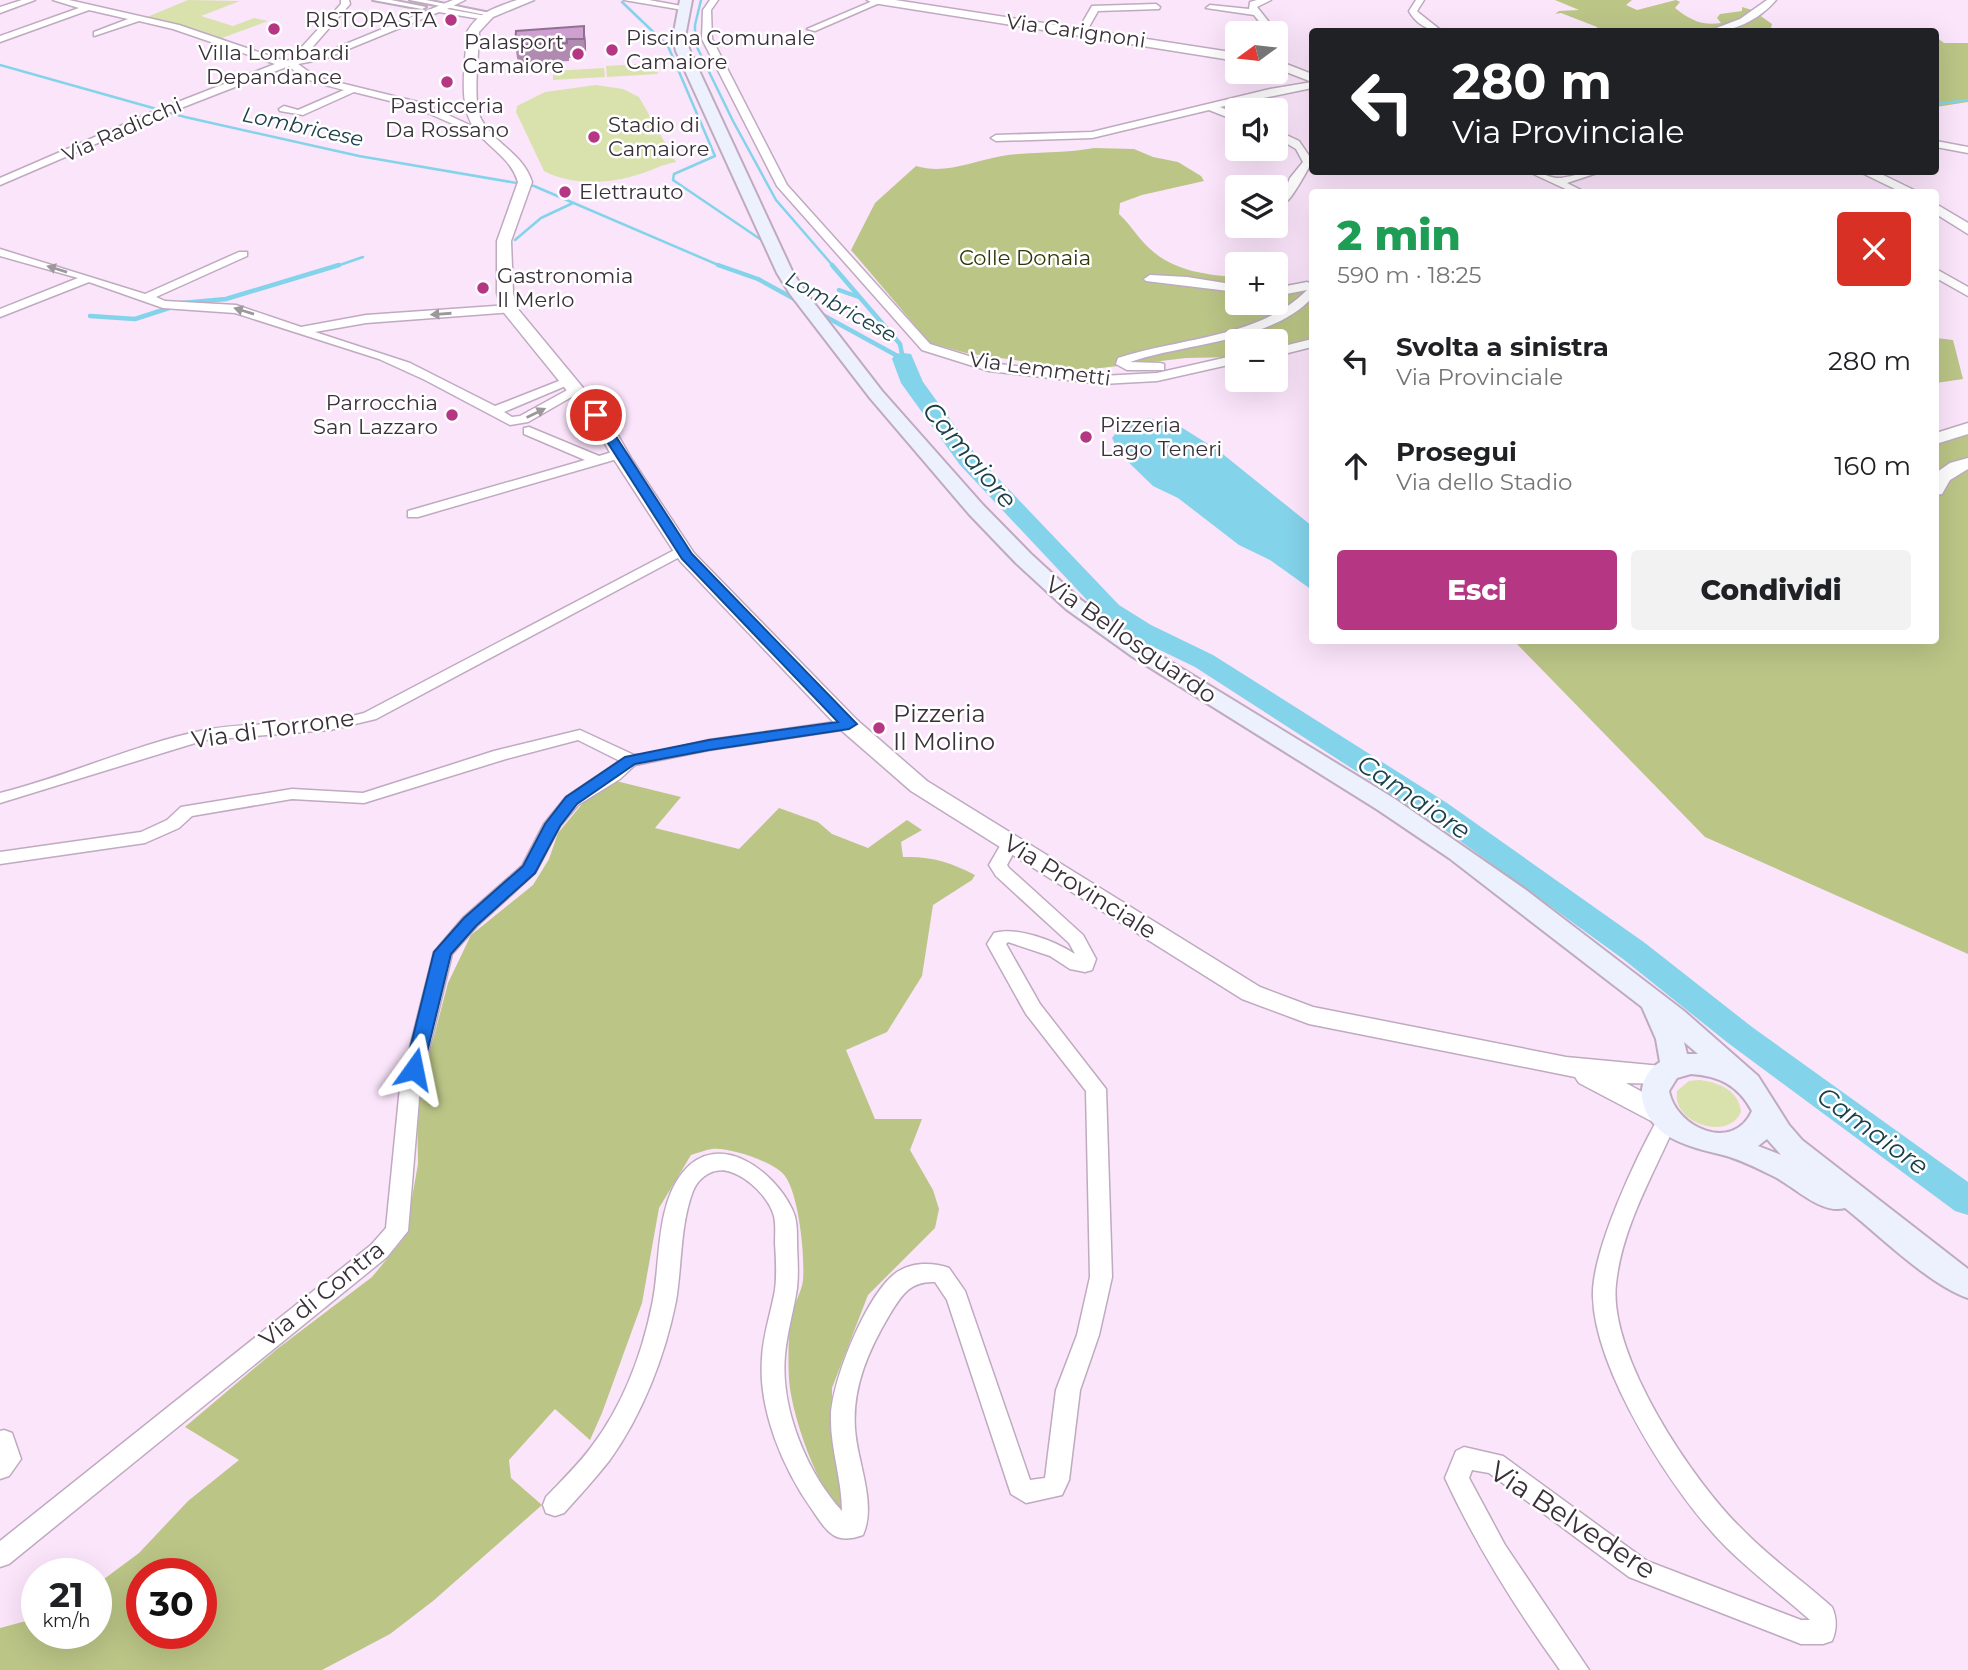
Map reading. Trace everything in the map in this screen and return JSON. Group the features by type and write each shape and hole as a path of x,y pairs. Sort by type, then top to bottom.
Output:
{"main road":[{"name":"Via Bellosguardo","path":"685,3 679,37 683,51 779,262 816,320 965,498 1046,580 1100,624 1205,694 1424,829 1477,866 1653,1003"},
{"path":"1653,1003 1670,1039 1669,1070 1657,1083 1654,1093 1665,1118"},
{"name":"Via Provinciale","path":"1653,1003 1740,1077 1762,1100 1765,1113 1784,1140 1934,1262 1968,1285"},
{"name":"Via Provinciale","path":"1669,1070 1706,1065 1740,1077"},
{"path":"1724,1144 1738,1143 1759,1132 1765,1113"},
{"name":"Via Provinciale","path":"1665,1118 1693,1137 1724,1144 1785,1169 1844,1204 1890,1240 1934,1262"}],"street":[{"path":"0,10 31,0"},
{"path":"57,0 140,18 288,64 306,76 418,105 482,133"},
{"path":"0,39 108,0"},
{"path":"377,0 445,8"},
{"path":"414,0 487,16"},
{"name":"Via Radicchi","path":"0,182 173,107 288,64 321,57 461,0"},
{"path":"300,331 366,319 509,309 505,293 504,240 524,186 523,174 482,133 471,111 473,32 476,24 487,16 528,0"},
{"path":"628,0 685,3"},
{"name":"Via Lemmetti","path":"714,0 707,10 707,39 782,186 926,347 989,367 1102,380 1157,377 1225,361"},
{"path":"1264,21 1252,7 1253,4 1268,0"},
{"path":"1420,0 1413,11 1433,28"},
{"path":"1722,28 1761,12 1772,0"},
{"path":"813,29 877,1"},
{"name":"Via Carignoni","path":"877,1 1225,55"},
{"path":"288,64 345,2"},
{"path":"1082,32 1095,8 1156,7"},
{"path":"1210,8 1257,12"},
{"path":"97,34 140,18"},
{"path":"0,39 13,42"},
{"path":"1288,69 1309,77"},
{"path":"996,138 1093,135 1209,106 1309,86"},
{"path":"284,109 299,113 354,89"},
{"path":"1209,106 1225,113"},
{"path":"444,115 471,111"},
{"path":"1288,138 1306,155 1308,162 1295,178 1288,196"},
{"path":"1939,145 1968,150"},
{"path":"1541,175 1573,189"},
{"path":"1557,182 1584,175"},
{"path":"1873,175 1904,189"},
{"path":"1939,210 1968,230"},
{"path":"0,252 169,305 226,307 347,347 359,348 413,370 516,421 572,386"},
{"path":"147,297 243,254"},
{"path":"1939,275 1968,292"},
{"path":"0,313 89,278"},
{"path":"1968,278 1965,282 1968,286"},
{"path":"1150,279 1225,287"},
{"path":"1288,290 1309,288"},
{"path":"1216,363 1158,367 1122,364 1122,361 1157,349 1265,323 1300,306 1309,294"},
{"name":"Via Provinciale","path":"509,309 602,422 619,454 682,550 849,724 919,786 1251,993 1309,1015 1566,1066 1625,1073 1669,1070"},
{"path":"1288,349 1309,344"},
{"path":"1939,438 1968,428"},
{"path":"528,431 598,460"},
{"path":"413,514 619,454"},
{"path":"1939,480 1948,471 1968,463"},
{"name":"Via di Torrone","path":"0,799 62,781 123,757 204,735 238,730 313,728 360,719 682,550"},
{"name":"Via di Contra","path":"0,1556 379,1251 397,1231 410,1087 443,952 470,922 529,869 553,824 572,801 631,760 849,724"},
{"path":"0,858 145,836 173,824 187,811 292,794 364,798 500,755 580,735 631,760"},
{"path":"555,1505 602,1452 635,1393 664,1305 679,1203 688,1180 702,1166 717,1162 735,1164 757,1176 776,1194 786,1219 787,1279 772,1359 774,1394 794,1454 829,1517 843,1529 855,1527 857,1505 843,1431 844,1400 850,1371 891,1292 903,1280 919,1272 941,1274 957,1297 1020,1486 1026,1492 1053,1487 1057,1480 1068,1390 1088,1335 1101,1277 1096,1089 1033,1009 996,944 1001,937 1008,936 1057,951 1077,964 1085,965 1087,959 1076,939 1002,873 998,865 1000,859 1013,846"},
{"name":"Via Provinciale","path":"1566,1066 1609,1085 1665,1118"},
{"name":"Via Belvedere","path":"1576,1670 1520,1593 1471,1509 1457,1478 1464,1458 1495,1463 1638,1569 1801,1632 1823,1632 1823,1615 1723,1527 1670,1458 1608,1333 1604,1295 1611,1262 1644,1166 1652,1155 1665,1118"},
{"path":"0,1441 4,1440 9,1459 0,1468"}],"green space":[{"path":"188,0 240,1 201,16 233,26 254,18 268,21 219,39 147,17"},
{"path":"1555,0 1632,0 1626,5 1637,10 1676,0 1680,2 1675,8 1691,19 1708,24 1721,23 1717,18 1720,14 1742,11 1742,7 1752,10 1772,24 1771,28 1598,28 1561,13 1555,14 1559,11 1579,10"},
{"path":"1939,39 1944,43 1968,43 1968,102 1939,107"},
{"path":"657,63 658,74 607,77 606,66"},
{"path":"604,68 605,77 553,80 553,71"},
{"name":"Stadio di Camaiore","path":"596,85 623,89 639,97 676,162 628,177 591,182 567,179 544,171 516,112 517,106 545,92"},
{"name":"Colle Donaia","path":"1094,148 1134,149 1153,157 1178,162 1201,176 1204,181 1142,195 1120,203 1119,214 1158,256 1179,267 1225,276 1225,315 1288,315 1288,284 1309,282 1309,339 1288,345 1288,329 1225,329 1225,357 1186,358 1084,370 966,353 930,343 851,250 875,203 916,166 948,168 1025,153"},
{"path":"1939,338 1953,340 1963,379 1939,383"},
{"path":"1968,433 1968,954 1705,837 1517,644 1939,644 1939,440"},
{"path":"612,780 681,797 655,828 739,849 779,808 818,822 832,834 868,848 907,820 922,830 901,842 903,857 940,861 975,875 972,880 933,905 922,976 887,1032 846,1050 875,1119 922,1119 910,1150 933,1190 939,1209 935,1228 868,1295 832,1388 832,1416 846,1507 841,1511 823,1485 800,1430 791,1393 790,1326 802,1284 803,1269 800,1226 790,1185 780,1171 751,1156 729,1150 709,1149 691,1155 659,1208 642,1303 590,1440 555,1409 509,1460 511,1478 542,1505 433,1601 390,1634 322,1670 0,1670 0,1628 21,1622 21,1649 112,1649 112,1573 126,1563 126,1649 217,1649 217,1558 132,1558 188,1501 239,1460 185,1427 277,1349 372,1277 405,1237 418,1164 417,1101 448,983 471,935 533,885 549,859 558,833 587,798"},
{"path":"1699,1080 1720,1085 1732,1093 1741,1112 1734,1121 1725,1126 1713,1127 1691,1120 1683,1112 1677,1102 1677,1091 1689,1081"}],"water":[{"path":"1148,418 1181,427 1219,451 1309,524 1309,588 1270,560 1239,545 1178,498 1153,486 1120,454 1112,438 1119,429"}],"building":[{"path":"584,26 584,39 567,39 567,43 515,45 516,31"}],"waterway":[{"path":"701,0 695,25 695,43 733,121 776,200 834,267"},
{"path":"622,2 668,46 715,156 674,174 673,180 760,239"},
{"name":"Lombricese","path":"0,65 185,117 359,156 534,186 720,266"},
{"path":"1939,104 1968,100"},
{"path":"515,240 541,218 573,203"},
{"path":"334,267 363,257"},
{"path":"182,303 226,299 339,265"},
{"path":"819,313 903,359 900,344 832,265"},
{"name":"Lombricese","path":"720,266 758,279 798,301"},
{"path":"839,290 859,297"},
{"path":"90,316 135,319 172,307"},
{"name":"Camaiore","path":"903,359 912,383 968,460 1110,610 1142,631 1204,661 1437,810 1634,951 1740,1035 1968,1201"}],"place":[{"name":"RISTOPASTA","path":"451,20"},
{"name":"Villa Lombardi Depandance","path":"274,29"},
{"name":"Piscina Comunale Camaiore","path":"612,50"},
{"name":"Palasport Camaiore","path":"578,54"},
{"name":"Pasticceria Da Rossano","path":"447,82"},
{"name":"Stadio di Camaiore","path":"594,137"},
{"name":"Elettrauto","path":"565,192"},
{"name":"Gastronomia Il Merlo","path":"483,288"},
{"name":"Parrocchia San Lazzaro","path":"452,415"},
{"name":"Pizzeria Lago Teneri","path":"1086,437"},
{"name":"Pizzeria Il Molino","path":"879,728"}],"route":[{"path":"414,1069 443,952 470,922 529,869 553,824 572,801 614,775 631,760 645,760 709,745 849,724 687,557 596,415"}]}
